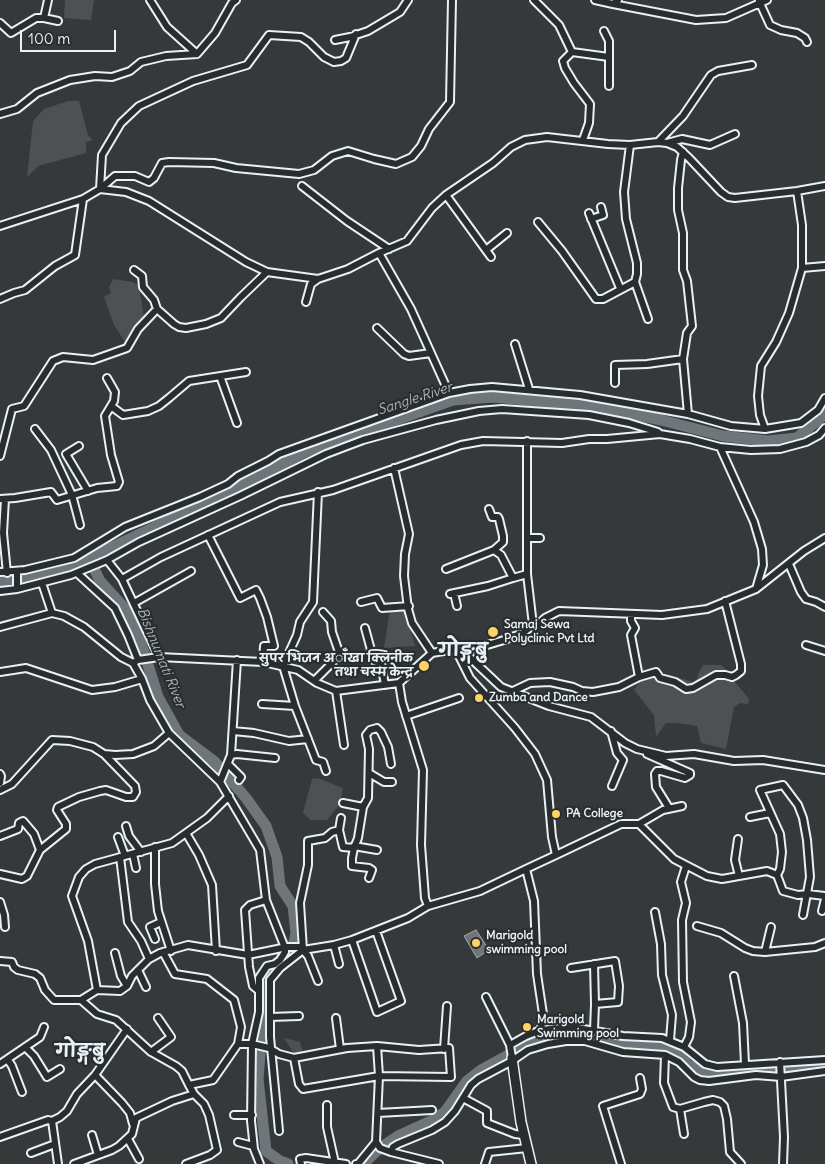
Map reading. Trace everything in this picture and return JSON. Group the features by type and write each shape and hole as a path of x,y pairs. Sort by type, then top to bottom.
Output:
{"street":[{"path":"44,18 48,0"},
{"path":"150,0 167,27 197,54"},
{"path":"0,114 16,109 37,93 70,80 95,76 112,78 130,71 141,62 166,56 197,54 216,33 232,3 236,0"},
{"path":"335,40 368,31 400,12 408,0"},
{"path":"0,226 83,199 100,189 115,176 135,176 149,182 154,178 162,163 214,163 236,168 299,174 314,170 332,156 348,151 374,160 396,164 412,157 421,146 429,129 450,102 452,0"},
{"path":"534,0 560,25 572,52"},
{"path":"595,0 616,2 696,20 726,18 762,1 770,25 781,30 797,33 805,38 807,42"},
{"path":"0,24 11,33 36,18 58,21"},
{"path":"604,32 609,40 609,86"},
{"path":"100,189 102,155 121,123 139,106 193,81 247,65 269,35 300,37 309,42 324,57 334,62 346,58 356,34"},
{"path":"572,52 609,57"},
{"path":"572,52 563,61 564,68 590,104 588,123 583,140"},
{"path":"658,142 683,116 711,75 718,71 752,65"},
{"path":"668,143 682,139 710,146 735,134"},
{"path":"306,302 311,284 318,279 348,269 407,241 432,208 446,195 493,163 511,147 525,140 547,137 630,145 658,142 668,143 683,152 728,197 735,198 797,191 825,186"},
{"path":"630,145 624,192 626,219 637,262 635,282 648,319"},
{"path":"683,152 678,188 678,210 683,233 682,270 687,281 692,326 687,333 683,359 688,414"},
{"path":"302,186 347,221 389,249"},
{"path":"100,189 126,192 149,201 246,262 267,272 318,279"},
{"path":"765,428 760,415 758,396 761,366 776,342 789,312 802,268 802,225 797,191"},
{"path":"446,195 491,257"},
{"path":"0,299 25,290 55,266 75,255 83,199"},
{"path":"601,207 603,215 590,216 620,288"},
{"path":"538,222 596,298 603,299 620,288 635,282"},
{"path":"486,250 507,233"},
{"path":"379,253 411,309 449,393"},
{"path":"802,268 825,266"},
{"path":"134,270 142,276 143,287 154,300 156,309 179,327 186,328 206,324 221,318 267,272"},
{"path":"0,456 12,409 24,406 53,361 63,357 93,360 127,348 138,329 156,309"},
{"path":"376,328 400,351 409,356 431,353"},
{"path":"515,344 529,389"},
{"path":"615,383 615,365 647,364 683,359"},
{"path":"111,406 123,416 148,411 170,398 189,381 246,372"},
{"path":"220,376 237,423"},
{"path":"107,378 114,392 114,401 105,416 111,455 119,482 116,486 88,491 57,500 50,492 2,499 3,572 17,573 74,558 125,527 228,484 238,476 279,454 449,393 492,387 529,389 580,395 688,414 731,426 765,428 801,424 818,410 825,398"},
{"path":"0,591 42,583 79,572 326,454 363,440 479,410 502,409 590,415 629,423 660,434 690,438 720,447 751,450 794,447 818,435 825,428"},
{"path":"35,429 51,450 72,495 80,525"},
{"path":"122,579 160,557 280,502 333,490 460,445 483,441 562,443 589,439 660,434"},
{"path":"527,441 527,574 533,625"},
{"path":"79,446 66,454 88,491"},
{"path":"720,447 754,522 762,549 763,565 756,589"},
{"path":"394,468 409,534 405,554 404,576 412,622 432,653"},
{"path":"318,492 313,602 300,622 283,666 295,706 316,760 323,762 326,771"},
{"path":"446,569 494,550 503,542 500,519 492,517 489,509"},
{"path":"208,534 240,598 256,590 260,598 267,616 274,646 264,646 263,662"},
{"path":"527,538 540,538"},
{"path":"0,628 52,613 64,616 84,627 121,657 136,662 157,658 263,662 298,670 314,682 336,691 399,683 432,653 449,650 460,652 522,634 533,625 540,623 545,618 559,611 662,615 707,609 756,589 804,551 825,538"},
{"path":"494,550 500,555 513,578 516,577"},
{"path":"104,561 122,579 157,658"},
{"path":"789,564 806,599 825,607"},
{"path":"134,603 191,571"},
{"path":"79,572 114,608 128,635 150,700 169,733 221,779 260,850 266,900 286,947 280,960 275,964 267,966 259,978 259,1012 254,1045 252,1115 253,1146 260,1164"},
{"path":"17,573 17,587"},
{"path":"457,606 452,594 527,574"},
{"path":"42,583 52,613"},
{"path":"361,602 377,598 382,608 409,606"},
{"path":"512,691 530,684 550,682 582,691 593,692 619,687 639,677 656,672 660,678 675,682 686,689 693,688 716,675 732,677 741,671 725,601"},
{"path":"314,682 340,655 332,632 331,621 323,612"},
{"path":"631,614 631,621 636,628 631,635 639,677"},
{"path":"365,628 374,661 381,663 385,685"},
{"path":"806,644 825,651"},
{"path":"460,652 501,687 549,706 591,717 625,743 690,773 685,778 661,771 657,771 655,774 656,786 669,808"},
{"path":"460,652 470,678 515,728 535,754 542,768 547,780 552,838 556,855"},
{"path":"221,779 231,755 237,660"},
{"path":"0,672 26,668 92,690 115,687 142,679"},
{"path":"399,683 402,702 423,770 422,859 425,898 428,906"},
{"path":"336,691 344,744"},
{"path":"406,716 458,698"},
{"path":"262,704 295,706"},
{"path":"370,878 372,870 369,868 352,866 354,847 358,838 363,807 368,798 369,749 366,735 370,730 377,728 381,732 388,747 391,764"},
{"path":"233,731 254,733 289,741 308,739"},
{"path":"610,731 617,753 623,760 612,786"},
{"path":"104,754 133,754 154,746 169,733"},
{"path":"0,790 12,784 52,740 70,741 92,747 104,754 136,786 136,792 132,797 126,798 106,790 79,797 58,807 57,810 66,824 66,828 40,850 27,876 22,879 0,874"},
{"path":"637,749 666,756 694,754 734,760 763,760 825,770"},
{"path":"231,755 276,758"},
{"path":"228,765 241,777 239,780"},
{"path":"369,773 384,782 392,782"},
{"path":"0,774 2,776 0,783"},
{"path":"776,875 780,869 782,852 780,834 760,790 783,785 798,806 803,818 810,877 803,915"},
{"path":"97,990 88,941 72,896 79,877 86,869 95,864 172,844 208,818 229,796"},
{"path":"343,803 363,807"},
{"path":"0,961 12,962 18,970 35,974 40,978 45,990 54,1000 81,1000 97,990 120,991 149,959 163,952 188,945 248,955 286,947 301,949 352,940 408,918 428,906 480,891 621,824 639,824 669,808 682,806"},
{"path":"750,818 770,812"},
{"path":"341,818 339,830 343,847 377,850"},
{"path":"0,836 18,829 18,823 23,821 34,834 40,850"},
{"path":"639,824 674,859 686,866 708,876 722,879 767,871 776,875 783,891 798,895 808,894 825,897 822,911"},
{"path":"126,826 129,836 141,852"},
{"path":"318,981 308,956 301,949 300,903 308,865 308,841 326,838 332,832 339,830"},
{"path":"186,833 199,855 212,885 216,951"},
{"path":"118,836 123,856 128,922 141,941 149,959"},
{"path":"738,839 734,860 739,876"},
{"path":"155,847 155,884 158,911 171,951"},
{"path":"133,854 136,868"},
{"path":"684,1047 689,1037 691,1022 683,982 682,920 686,903 681,882 686,866"},
{"path":"526,869 534,901 537,965 542,1014 541,1030"},
{"path":"258,991 253,986 248,955 245,910 250,905 266,900"},
{"path":"0,902 4,915 4,927"},
{"path":"655,912 661,944 662,976 672,1015 670,1040"},
{"path":"155,939 150,927 161,922"},
{"path":"697,926 721,933 753,951 765,952 815,947 825,943"},
{"path":"765,952 771,927"},
{"path":"352,940 377,1012 401,1001 376,930"},
{"path":"334,944 339,964"},
{"path":"278,1130 270,1049 270,980 301,949"},
{"path":"163,952 175,974 207,979 234,1000 241,1027 238,1044 213,1080 189,1085"},
{"path":"115,954 126,986"},
{"path":"571,968 615,961 619,986 618,1002 595,1004"},
{"path":"594,964 594,1030"},
{"path":"138,970 146,987"},
{"path":"734,976 743,1023 745,1064"},
{"path":"486,997 510,1046 523,1135 531,1164"},
{"path":"81,1000 97,1014 116,1020 151,1052 182,1071 194,1094 204,1104 209,1116 217,1150 210,1155 186,1164"},
{"path":"444,1049 447,1006"},
{"path":"270,1017 299,1016"},
{"path":"151,1052 171,1037 158,1018"},
{"path":"336,1018 340,1049"},
{"path":"0,1064 40,1037 44,1027"},
{"path":"510,1046 526,1036 541,1030 572,1027 623,1036 670,1040 684,1047 705,1064 717,1067 825,1060"},
{"path":"0,1137 60,1117 67,1111 77,1094 95,1075 127,1029"},
{"path":"391,1152 393,1147 398,1144 432,1130 445,1122 471,1085 478,1079 537,1046 566,1041 585,1041 623,1052 665,1055 679,1062 694,1077 709,1081 756,1075 781,1076 825,1071"},
{"path":"238,1044 254,1045 294,1058 340,1049 377,1046 419,1050 449,1048 452,1077 379,1076 303,1089 299,1084 294,1058"},
{"path":"356,1164 376,1142 379,1076 377,1046"},
{"path":"24,1047 34,1056 47,1077 60,1069"},
{"path":"665,1055 664,1083 674,1108 680,1109 713,1100 720,1102 724,1106 727,1119 730,1152 741,1164"},
{"path":"8,1060 22,1092"},
{"path":"780,1064 784,1138 783,1164"},
{"path":"95,1075 130,1113 133,1125"},
{"path":"621,1164 603,1106 640,1094 642,1089 640,1078"},
{"path":"74,1164 112,1150 128,1139 132,1134 136,1118 172,1101 194,1094"},
{"path":"463,1098 487,1111 487,1123 515,1134 523,1135"},
{"path":"327,1105 327,1127 334,1163"},
{"path":"680,1109 684,1134"},
{"path":"378,1113 432,1110"},
{"path":"234,1115 252,1115"},
{"path":"52,1121 58,1164"},
{"path":"92,1135 98,1155"},
{"path":"128,1139 139,1159"},
{"path":"238,1142 253,1146"},
{"path":"376,1142 380,1148 391,1152 439,1164"},
{"path":"31,1152 55,1144"},
{"path":"485,1164 489,1152 527,1148"},
{"path":"301,1164 300,1159 306,1158 346,1164"}],"shaded area":[{"path":"65,0 94,0 91,20 64,18"},
{"path":"68,101 79,101 88,135 93,140 86,142 86,153 38,166 27,177 33,121 44,109"},
{"path":"113,279 133,282 139,286 144,318 125,342 114,325 104,297 111,293 109,287"},
{"path":"405,607 415,646 384,648 389,615 393,609"},
{"path":"703,665 721,665 729,672 749,699 748,704 740,703 734,707 726,749 701,743 697,726 666,723 656,737 654,715 634,690 641,680 667,674 693,682 697,679"},
{"path":"318,778 343,788 340,804 327,820 311,820 303,813 312,779"},
{"name":"Marigold swimming pool","path":"476,930 489,950 477,958 464,936"},
{"path":"284,1038 300,1042 303,1053 295,1055"}],"waterway":[{"name":"Sangle River","path":"89,558 225,494 305,452 453,400 493,397 601,407 723,436 768,441 797,438 825,414"},
{"name":"Bishnumati River","path":"0,581 56,573 89,558 100,581 129,613 158,697 179,735 215,762 246,798 266,826 277,857 280,886 293,906 296,933 292,952 265,976 263,993 265,1013 258,1079 266,1151 288,1164"},
{"name":"Bishnumati River","path":"363,1164 380,1148 398,1136 431,1121 445,1112 467,1081 481,1070 528,1044 552,1036 596,1037 638,1046 669,1046 688,1065 710,1075 825,1065"}],"place":[{"name":"Samaj Sewa Polyclinic Pvt Ltd","path":"493,632"},
{"name":"सुपर भिजन अाँखा क्लिनीक तथा चस्म केन्द्र","path":"424,666"},
{"name":"Zumba and Dance","path":"479,698"},
{"name":"PA College","path":"556,814"},
{"name":"Marigold swimming pool","path":"476,943"},
{"name":"Marigold Swimming pool","path":"527,1027"}],"district":[{"name":"गोङ्गबु","path":"463,651"},
{"name":"गोङ्गबु","path":"80,1052"}]}
